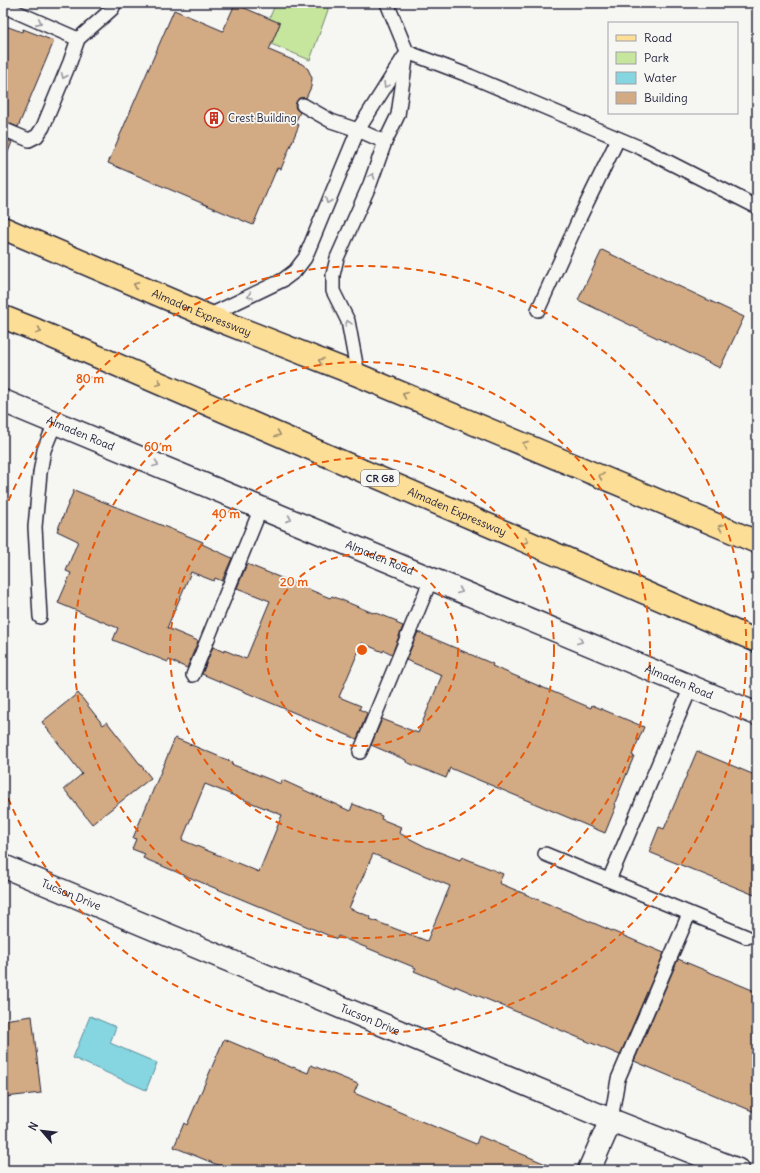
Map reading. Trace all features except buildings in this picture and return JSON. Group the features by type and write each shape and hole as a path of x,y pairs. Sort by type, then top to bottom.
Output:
{"main road":[{"name":"Almaden Expressway","path":"3,228 208,316 358,375 757,542"},
{"name":"Almaden Expressway","path":"3,317 757,641"}],"street":[{"name":"Almaden Road","path":"3,401 757,714"},
{"name":"Tucson Drive","path":"3,866 611,1120 738,1170"},
{"path":"590,1170 611,1120"}],"lane":[{"path":"3,129 29,140 36,136 43,127 78,40 112,9 115,3"},
{"path":"358,375 348,321 333,291 332,275 337,258 370,184 385,142 398,115 407,52 387,3"},
{"path":"3,6 78,40"},
{"path":"208,316 283,280 296,271 305,258 358,130 407,52"},
{"path":"407,52 470,76 641,148 757,207"},
{"path":"303,105 331,121 358,130 385,142"},
{"path":"538,310 618,138"},
{"path":"40,617 35,527 40,473 44,450 55,423"},
{"path":"193,676 261,508"},
{"path":"360,752 431,579"},
{"path":"609,880 691,687"},
{"path":"545,854 747,937"},
{"path":"611,1120 618,1079 689,914"}],"green space":[{"path":"276,3 327,3 328,10 310,60 271,44 280,24 269,19"}],"water":[{"path":"90,1016 116,1027 110,1043 157,1063 146,1090 73,1058"}],"place":[{"name":"Crest Building","path":"214,118"}]}
